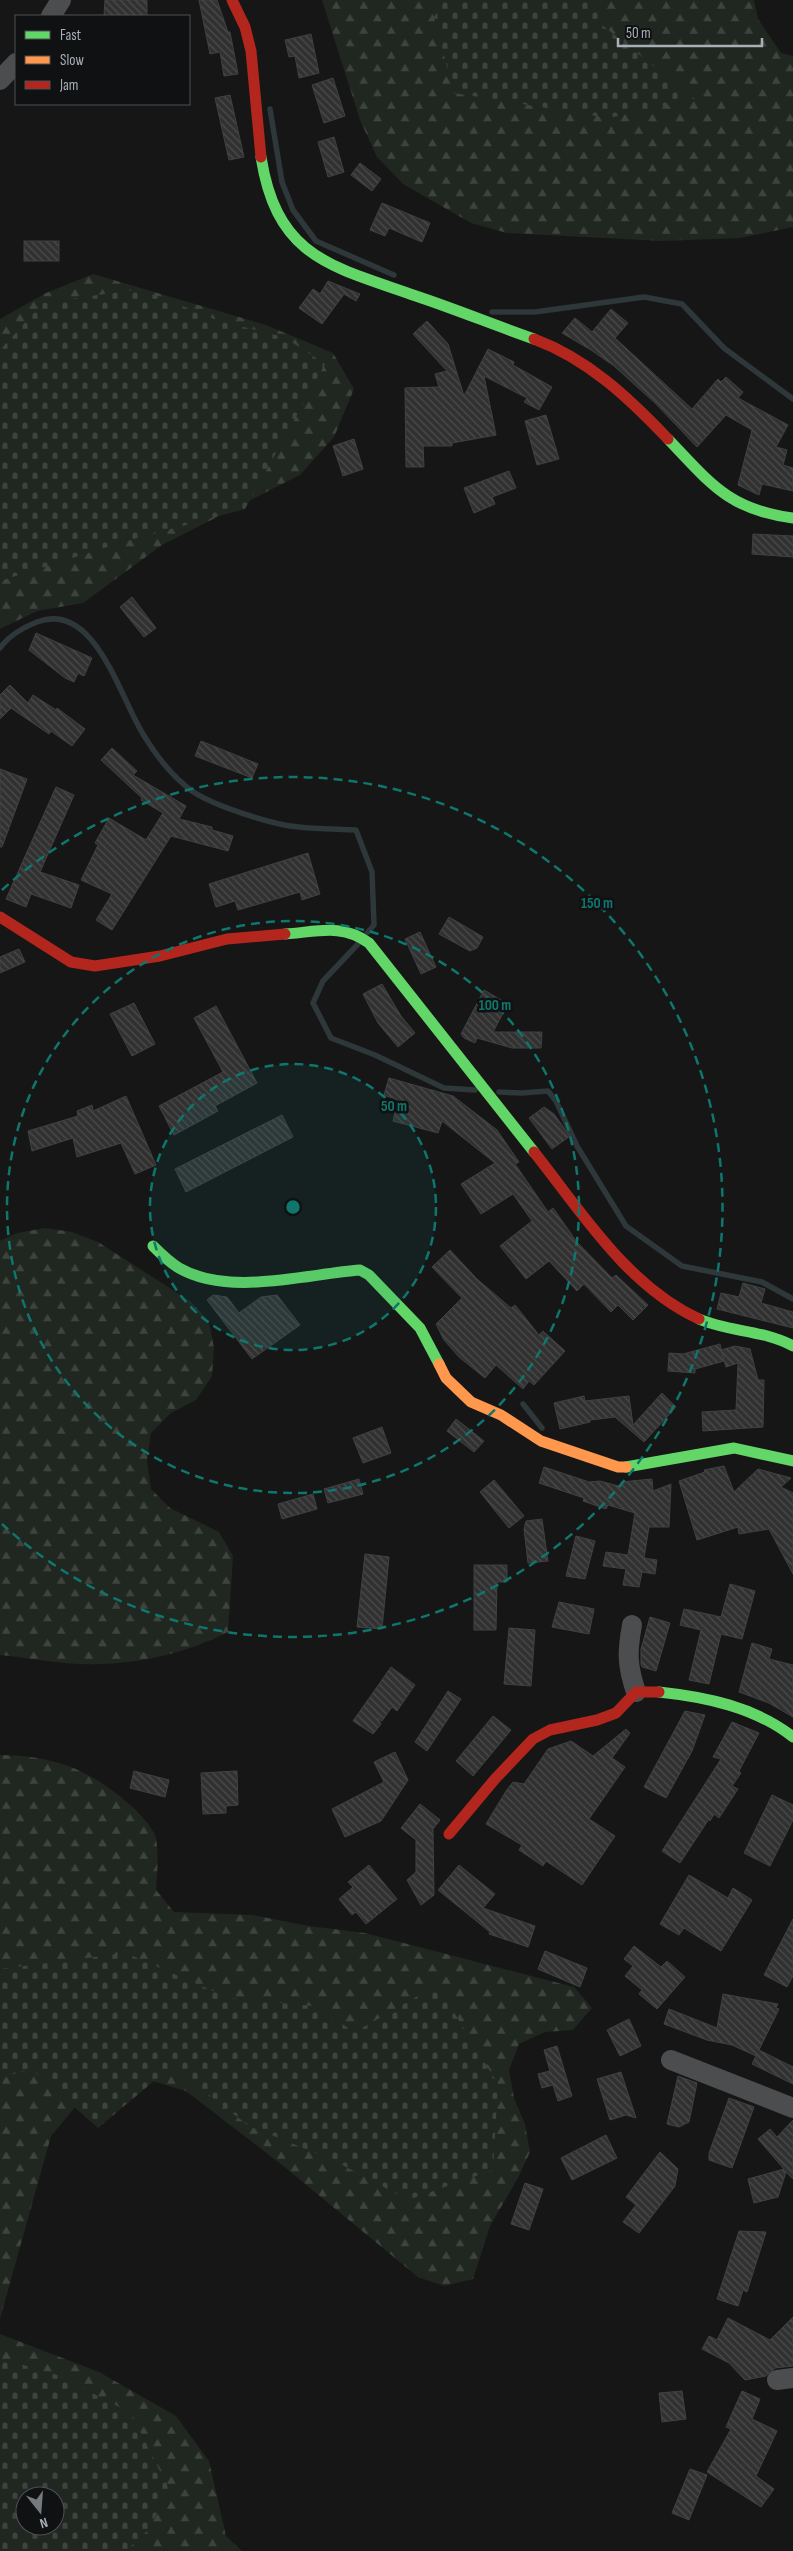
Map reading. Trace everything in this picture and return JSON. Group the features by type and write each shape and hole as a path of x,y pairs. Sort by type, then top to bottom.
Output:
{"street":[{"path":"52,15 61,0"},
{"path":"232,0 245,27 248,43 261,140 263,174 281,220 296,241 311,253 350,275 414,295 563,351 587,366 620,393 717,490 745,507 793,518"},
{"path":"0,80 15,64"},
{"path":"0,917 70,962 95,966 160,956 227,939 340,930 355,933 369,943 608,1245 649,1287 677,1308 705,1321 782,1340 793,1346"},
{"path":"153,1246 181,1269 201,1277 233,1281 269,1281 360,1270 369,1276 420,1328 446,1378 472,1402 492,1410 541,1441 589,1458 618,1466 638,1466 734,1448 793,1461"},
{"path":"632,1625 628,1647 628,1668 636,1692"},
{"path":"449,1834 495,1779 533,1739 550,1730 597,1720 616,1713 636,1692 658,1691 740,1707 769,1719 793,1737"},
{"path":"671,2060 793,2108"}],"green space":[{"path":"322,0 754,0 758,19 781,53 793,56 793,227 740,238 662,241 507,233 471,223 403,184 377,157 360,120"},
{"path":"443,0 601,0 602,25 695,99 609,118 454,93 434,18"},
{"path":"93,274 266,325 333,353 354,389 334,437 300,475 162,545 83,603 37,611 0,629 0,319 46,293"},
{"path":"139,289 223,322 284,337 325,364 245,509 123,542 0,581 0,350 43,303"},
{"path":"45,1228 72,1232 98,1242 190,1301 209,1321 214,1348 212,1376 196,1400 171,1413 151,1433 147,1461 151,1489 170,1508 219,1532 233,1556 228,1632 209,1641 149,1659 107,1664 65,1663 0,1655 0,1241 17,1233"},
{"path":"0,1755 51,1761 79,1770 103,1784 128,1803 154,1833 158,1853 156,1890 174,1912 253,1915 309,1926 365,1933 574,1987 592,2008 573,2030 545,2032 519,2044 509,2070 514,2098 525,2124 530,2152 518,2178 490,2226 473,2279 444,2286 418,2277 282,2165 186,2091 108,2068 51,2136 0,2319"},
{"path":"126,1953 229,1998 313,2006 355,2032 437,1985 498,2084 493,2170 408,2200 333,2160 249,2126 172,2066 98,2128 30,2068 0,2079 0,1969"},
{"path":"0,2334 99,2372 176,2416 209,2461 226,2536 242,2551 0,2551"},
{"path":"0,2358 57,2375 131,2413 170,2491 146,2532 126,2551 0,2551"}],"building":[{"path":"105,0 147,0 147,15 104,15"},
{"path":"199,0 217,0 228,32 230,32 238,74 224,76 220,52 210,54"},
{"path":"311,34 319,73 299,78 295,56 289,57 285,40"},
{"path":"333,78 345,116 324,123 312,85"},
{"path":"230,95 244,157 229,160 215,98"},
{"path":"334,137 344,172 328,177 318,142"},
{"path":"360,163 381,179 372,191 351,175"},
{"path":"382,203 430,223 422,242 389,228 385,236 370,230"},
{"path":"24,241 59,241 59,261 24,261"},
{"path":"328,281 360,294 356,301 344,294 322,324 299,308 313,289 320,294"},
{"path":"611,309 628,323 615,338 692,409 718,379 721,382 726,377 743,392 738,398 788,425 776,447 787,450 783,465 793,468 793,491 762,484 759,495 738,485 752,430 726,415 697,447 655,403 614,366 562,333 575,318 592,332"},
{"path":"427,321 448,344 464,396 488,349 514,362 513,365 552,387 539,410 524,402 527,398 484,376 496,435 452,443 452,446 423,446 424,467 406,467 405,388 439,387 435,374 447,371 413,334"},
{"path":"546,415 559,459 537,465 525,421"},
{"path":"354,439 363,469 343,476 333,446"},
{"path":"509,471 516,488 492,497 495,504 474,513 464,488"},
{"path":"753,534 793,536 793,557 752,554"},
{"path":"132,597 156,628 144,637 120,607"},
{"path":"36,633 92,658 84,676 78,673 74,682 65,678 29,650"},
{"path":"10,685 28,703 33,695 56,710 57,708 85,729 72,746 51,731 49,734 11,708 0,719 0,695"},
{"path":"201,741 258,764 252,778 195,756"},
{"path":"112,748 137,771 133,775 186,806 179,819 212,827 212,830 233,836 228,851 171,836 112,930 96,920 112,894 81,880 98,845 95,843 109,818 146,840 163,813 141,800 142,798 101,760"},
{"path":"0,769 27,779 2,847 0,847"},
{"path":"56,787 74,795 40,872 79,885 71,908 31,894 26,907 6,899"},
{"path":"308,853 320,894 302,900 300,892 238,910 235,901 216,907 209,884"},
{"path":"449,917 483,937 477,948 470,951 439,934"},
{"path":"420,932 436,967 421,974 405,939"},
{"path":"19,949 25,962 0,973 0,957"},
{"path":"382,984 401,1016 415,1033 398,1047 378,1023 363,994"},
{"path":"484,990 508,1004 493,1032 542,1032 541,1048 512,1048 477,1038 475,1043 464,1038 461,1034"},
{"path":"134,1003 155,1044 132,1056 110,1014"},
{"path":"216,1006 257,1083 215,1106 218,1111 174,1135 159,1106 223,1072 194,1018"},
{"path":"389,1078 453,1096 497,1130 519,1162 515,1164 548,1212 553,1208 577,1242 612,1278 616,1275 648,1305 633,1320 618,1305 611,1312 584,1284 577,1291 549,1261 526,1279 500,1246 532,1221 513,1194 481,1214 461,1184 495,1163 442,1121 438,1133 393,1121 398,1100 384,1095"},
{"path":"126,1096 156,1165 135,1174 121,1143 77,1157 73,1138 32,1151 28,1131 78,1116 77,1111 92,1105 93,1111"},
{"path":"544,1107 554,1114 570,1136 552,1149 529,1118"},
{"path":"282,1115 293,1137 186,1192 175,1169"},
{"path":"450,1250 477,1279 511,1308 515,1305 539,1335 543,1331 565,1351 534,1385 529,1381 523,1389 496,1365 485,1378 459,1357 444,1340 436,1324 462,1298 432,1267"},
{"path":"743,1283 765,1289 761,1303 793,1312 793,1328 717,1309 721,1293 739,1297"},
{"path":"213,1295 227,1297 239,1313 261,1297 277,1295 300,1325 252,1359 207,1300"},
{"path":"720,1344 724,1361 695,1369 695,1373 668,1371 669,1353 683,1354"},
{"path":"735,1346 750,1349 758,1380 764,1380 763,1427 703,1431 702,1412 736,1410 738,1363 726,1367 721,1350"},
{"path":"662,1393 676,1407 644,1442 615,1417 590,1420 590,1422 560,1429 554,1403 584,1396 585,1401 629,1396 633,1425"},
{"path":"456,1419 484,1441 474,1452 447,1431"},
{"path":"382,1427 391,1453 363,1463 353,1438"},
{"path":"724,1466 734,1492 758,1469 791,1478 781,1487 793,1493 793,1574 769,1529 739,1534 738,1527 697,1540 679,1481 705,1472 704,1470"},
{"path":"544,1467 589,1482 600,1481 622,1487 621,1482 652,1479 653,1491 671,1484 669,1527 649,1527 644,1558 657,1560 655,1574 642,1572 639,1587 623,1585 626,1569 603,1566 606,1552 628,1555 635,1513 608,1505 606,1509 583,1501 584,1498 539,1483"},
{"path":"359,1479 363,1494 328,1503 324,1489"},
{"path":"494,1480 524,1516 509,1528 480,1492"},
{"path":"313,1494 317,1509 282,1519 278,1504"},
{"path":"542,1519 548,1561 528,1563 524,1529 526,1521"},
{"path":"576,1536 595,1541 585,1579 566,1576"},
{"path":"365,1554 389,1557 382,1629 357,1627"},
{"path":"474,1565 507,1565 507,1582 497,1582 496,1630 474,1630"},
{"path":"730,1584 755,1591 742,1639 721,1634 709,1684 689,1680 701,1630 680,1625 684,1609 721,1617"},
{"path":"559,1602 594,1609 589,1634 552,1627"},
{"path":"650,1617 670,1623 656,1671 642,1667 641,1664 641,1649"},
{"path":"509,1628 535,1630 531,1686 504,1684"},
{"path":"752,1643 772,1649 769,1659 793,1665 793,1717 769,1703 739,1692"},
{"path":"391,1667 415,1685 397,1711 392,1707 382,1721 378,1718 381,1724 373,1734 353,1721"},
{"path":"448,1691 461,1699 427,1751 415,1742"},
{"path":"685,1711 705,1715 692,1751 666,1798 644,1787"},
{"path":"493,1716 511,1730 473,1776 456,1761"},
{"path":"732,1722 759,1733 739,1771 741,1773 732,1786 738,1789 719,1818 714,1814 710,1821 709,1819 680,1863 662,1851 721,1759 713,1757"},
{"path":"626,1729 630,1733 612,1758 625,1767 589,1819 615,1836 582,1885 546,1861 543,1866 519,1850 522,1845 486,1824 513,1782 524,1784 548,1749 571,1741 593,1756"},
{"path":"395,1752 408,1780 381,1821 345,1837 332,1809 384,1782 374,1762"},
{"path":"134,1771 169,1780 165,1797 130,1788"},
{"path":"237,1771 238,1805 226,1806 226,1813 203,1814 201,1773"},
{"path":"772,1795 793,1805 793,1820 770,1866 744,1853"},
{"path":"420,1804 440,1820 433,1829 434,1895 421,1905 407,1880 416,1872 416,1840 401,1828"},
{"path":"369,1865 397,1899 366,1924 356,1912 352,1915 339,1899 353,1887 348,1882"},
{"path":"459,1865 495,1894 483,1908 535,1926 528,1947 489,1934 490,1932 438,1890"},
{"path":"689,1875 728,1898 733,1888 752,1900 721,1951 684,1928 679,1935 660,1924"},
{"path":"793,1919 793,1976 787,1987 764,1975"},
{"path":"634,1946 661,1967 667,1961 685,1977 657,2009 639,1994 642,1990 625,1976 633,1966 624,1959"},
{"path":"545,1951 587,1968 580,1987 538,1969"},
{"path":"723,1994 778,2004 776,2008 779,2009 759,2050 793,2067 793,2084 752,2064 756,2056 732,2045 707,2040 664,2024 669,2009 717,2028"},
{"path":"629,2019 641,2046 620,2056 607,2030"},
{"path":"557,2046 572,2096 558,2101 553,2085 542,2088 538,2074 550,2071 544,2050"},
{"path":"621,2072 636,2118 626,2115 610,2120 597,2079"},
{"path":"678,2076 697,2083 689,2122 679,2127 667,2124"},
{"path":"729,2098 754,2107 732,2168 709,2160 709,2153"},
{"path":"793,2120 793,2179 786,2172 778,2197 754,2203 748,2179 784,2169 758,2139 770,2129 777,2137"},
{"path":"606,2135 617,2158 572,2180 561,2158"},
{"path":"660,2152 678,2169 675,2186 639,2233 623,2222 636,2205 626,2197"},
{"path":"525,2183 543,2189 529,2230 511,2224"},
{"path":"739,2231 766,2232 747,2292 743,2290 738,2306 717,2299"},
{"path":"793,2317 793,2366 775,2368 766,2376 745,2380 729,2363 702,2349 709,2336 717,2340 728,2318 770,2340"},
{"path":"682,2391 686,2419 662,2422 659,2393"},
{"path":"742,2391 760,2399 752,2419 777,2431 756,2476 774,2489 761,2507 707,2472 731,2429 726,2427"},
{"path":"690,2469 707,2475 689,2520 672,2513"}],"waterway":[{"path":"270,109 282,182 293,210 316,241 394,275"},
{"path":"492,312 535,312 644,297 682,304 724,348 793,399"},
{"path":"0,648 16,632 37,622 57,619 75,625 90,638 103,656 134,718 153,749 171,772 192,791 214,803 274,823 306,828 356,830 372,872 374,925 367,933"},
{"path":"358,944 323,981 313,1003 331,1038 375,1055 444,1088 475,1090"},
{"path":"499,1092 548,1091 556,1101 577,1146 626,1226 682,1266 762,1282 793,1299"},
{"path":"523,1404 542,1428"}],"traffic: fast":[{"path":"261,157 269,191 280,217 295,237 313,253 358,276 534,339"},
{"path":"668,439 709,481 736,501 771,514 793,518"},
{"path":"285,934 329,930 339,931 349,933 369,943 534,1152"},
{"path":"153,1246 168,1261 179,1268 199,1277 221,1281 268,1281 360,1270 369,1275 420,1328 439,1364"},
{"path":"699,1319 770,1337 793,1346"},
{"path":"626,1467 734,1448 793,1461"},
{"path":"659,1692 729,1705 763,1718 793,1737"}],"traffic: slow":[{"path":"439,1364 446,1378 471,1402 501,1415 541,1441 618,1467 626,1467"}],"traffic: jam":[{"path":"232,0 245,27 251,51 261,157"},
{"path":"534,339 572,357 607,381 668,439"},
{"path":"0,917 71,962 95,966 160,956 227,939 285,934"},
{"path":"534,1152 588,1222 628,1267 649,1287 673,1305 699,1319"},
{"path":"449,1834 495,1779 533,1739 550,1730 597,1720 616,1713 636,1692 659,1692"}]}
